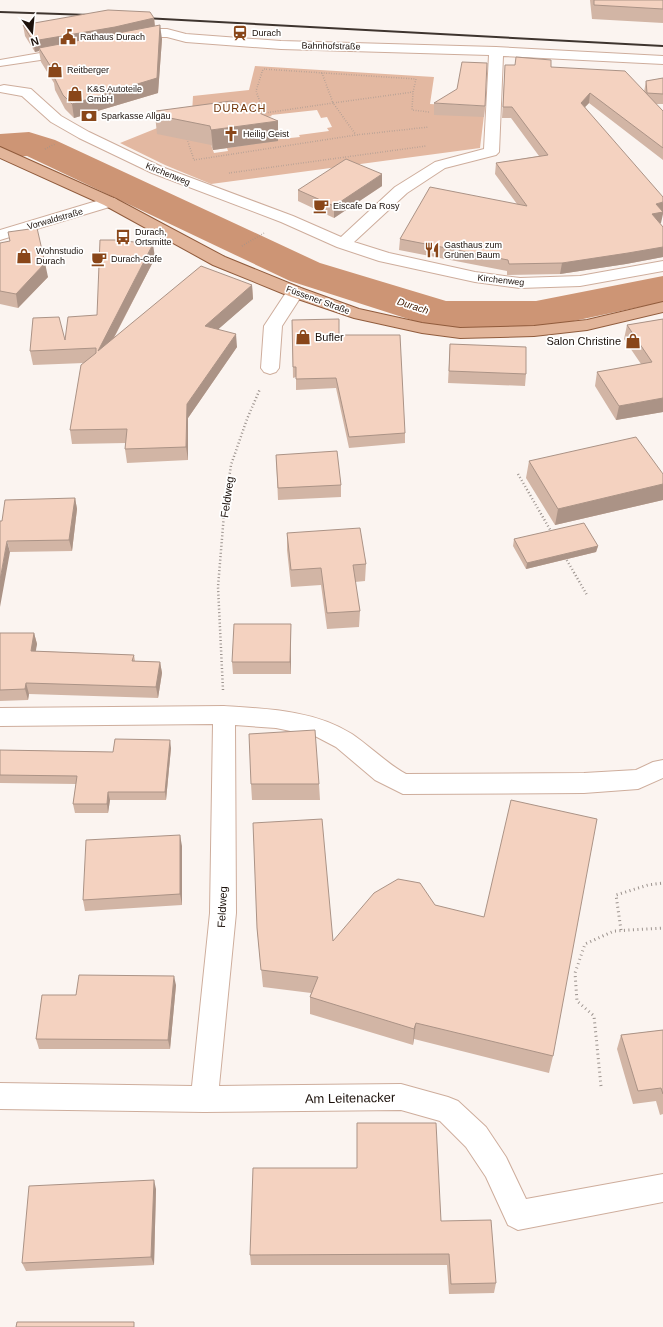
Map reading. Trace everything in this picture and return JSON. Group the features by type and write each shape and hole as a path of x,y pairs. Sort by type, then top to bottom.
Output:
{"main road":[{"name":"Füssener Straße","path":"5,154 110,202 219,261 295,292 354,313 422,328 460,333 534,331 587,325 663,307"}],"street":[{"name":"Bahnhofstraße","path":"118,43 157,33 180,30 186,38 281,45 496,51 663,60"},
{"path":"0,49 5,83 2,91"},
{"path":"3,64 79,50"},
{"path":"343,244 401,190 427,173 440,165 491,152 496,51"},
{"name":"Kirchenweg","path":"2,91 26,92 56,119 122,154 157,170 286,219 343,244 385,257 432,269 520,283 580,281 663,266"},
{"name":"Vorwaldstraße","path":"0,235 110,202"},
{"path":"270,368 273,326 295,292"},
{"path":"0,717 224,715 276,719 320,728 344,741 383,773 403,784 584,783 638,779 661,769"},
{"name":"Feldweg","path":"204,1099 223,913 224,715"},
{"name":"Am Leitenacker","path":"0,1096 204,1099 401,1097 448,1110 476,1137 496,1167 518,1215 663,1188"}],"path":[{"path":"264,113 256,91 263,69 416,79 413,92 412,110 429,112"},
{"path":"322,74 333,103 356,135"},
{"path":"257,114 413,92"},
{"path":"157,170 165,165 194,160 356,135 429,127"},
{"path":"187,138 194,160"},
{"path":"223,174 430,145"},
{"name":"Feldweg","path":"224,715 218,587 224,514 232,464 247,419 270,368"},
{"path":"518,474 552,534"},
{"path":"564,554 587,594"},
{"path":"621,930 616,895 648,885 663,883"},
{"path":"601,1086 594,1016 577,1002 575,973 585,944 621,930 663,928"}],"shaded area":[{"path":"255,66 434,77 430,104 485,107 480,148 211,184 165,165 120,143 192,114 193,96 249,90","holes":["317,110 321,118 327,117 332,127 327,128 329,131 299,135 300,137 252,142 253,144 227,148 228,151 214,153 211,145 262,118 272,116 271,115"]}],"building":[{"path":"594,0 663,0 663,9 594,5"},
{"path":"108,10 150,12 154,18 115,27 33,41 23,25"},
{"path":"160,25 157,78 72,104 63,95 53,75 56,75 39,48"},
{"path":"516,57 551,60 551,67 625,71 663,111 663,148 590,93 581,103 663,197 663,202 656,204 663,212 652,214 663,227 663,247 562,263 509,264 508,260 400,239 430,187 527,206 496,163 548,155 512,107 503,107 505,65 515,65"},
{"path":"462,62 487,63 485,106 434,103 457,89"},
{"path":"663,78 663,94 647,93 646,81"},
{"path":"231,101 278,121 211,130 210,126 155,115 156,111"},
{"path":"346,159 382,174 334,206 298,190"},
{"path":"37,228 45,263 16,294 0,291 0,243 10,241 8,232"},
{"path":"100,240 153,244 98,351 201,266 252,285 205,326 236,334 187,404 186,447 125,449 127,429 70,430 81,365 96,353 96,348 30,351 33,318 59,317 65,340 68,317 97,315"},
{"path":"339,319 339,335 400,335 405,433 349,437 336,378 296,379 296,367 293,367 292,320"},
{"path":"663,319 663,398 619,406 597,372 652,362 627,325"},
{"path":"450,344 526,347 526,374 449,371"},
{"path":"636,437 663,474 663,484 558,509 529,461"},
{"path":"337,451 341,485 278,488 276,455"},
{"path":"75,498 69,540 7,541 0,580 0,521 2,521 5,500"},
{"path":"584,523 598,546 527,563 514,539"},
{"path":"360,528 366,564 353,565 360,611 327,613 321,568 291,570 287,533"},
{"path":"234,624 291,624 290,662 232,662"},
{"path":"0,633 34,633 31,651 134,655 132,661 160,662 156,687 26,683 25,689 0,690"},
{"path":"315,730 319,784 251,784 249,734"},
{"path":"115,739 170,740 165,792 108,792 107,804 73,804 77,776 0,775 0,750 113,752"},
{"path":"511,800 597,819 553,1056 416,1023 414,1029 310,997 318,977 261,970 257,928 253,823 322,819 333,941 374,893 398,879 420,883 435,905 484,917"},
{"path":"180,835 180,894 83,900 86,840"},
{"path":"79,975 174,976 168,1040 36,1039 42,995 76,995"},
{"path":"663,1030 663,1094 661,1088 638,1091 621,1035"},
{"path":"357,1123 436,1123 441,1221 491,1220 496,1283 451,1284 449,1254 250,1255 253,1168 357,1168"},
{"path":"154,1180 151,1257 22,1263 29,1186"},
{"path":"17,1322 134,1322 134,1327 16,1327"}],"waterway":[{"name":"Durach","path":"0,146 29,144 41,148 305,272 443,315 536,315 663,289"}],"railway":[{"path":"0,12 90,15"},
{"path":"144,18 663,46"}],"place":[{"name":"Durach","path":"240,33"},
{"name":"Rathaus Durach","path":"68,37"},
{"name":"Reitberger","path":"55,70"},
{"name":"K&S Autoteile GmbH","path":"75,94"},
{"name":"Sparkasse Allgäu","path":"89,116"},
{"name":"Heilig Geist","path":"231,134"},
{"name":"Eiscafe Da Rosy","path":"321,206"},
{"name":"Durach, Ortsmitte","path":"123,237"},
{"name":"Gasthaus zum Grünen Baum","path":"432,250"},
{"name":"Wohnstudio Durach","path":"24,256"},
{"name":"Durach-Cafe","path":"99,259"},
{"name":"Bufler","path":"303,337"},
{"name":"Salon Christine","path":"633,341"}],"district":[{"name":"DURACH","path":"240,108"}]}
